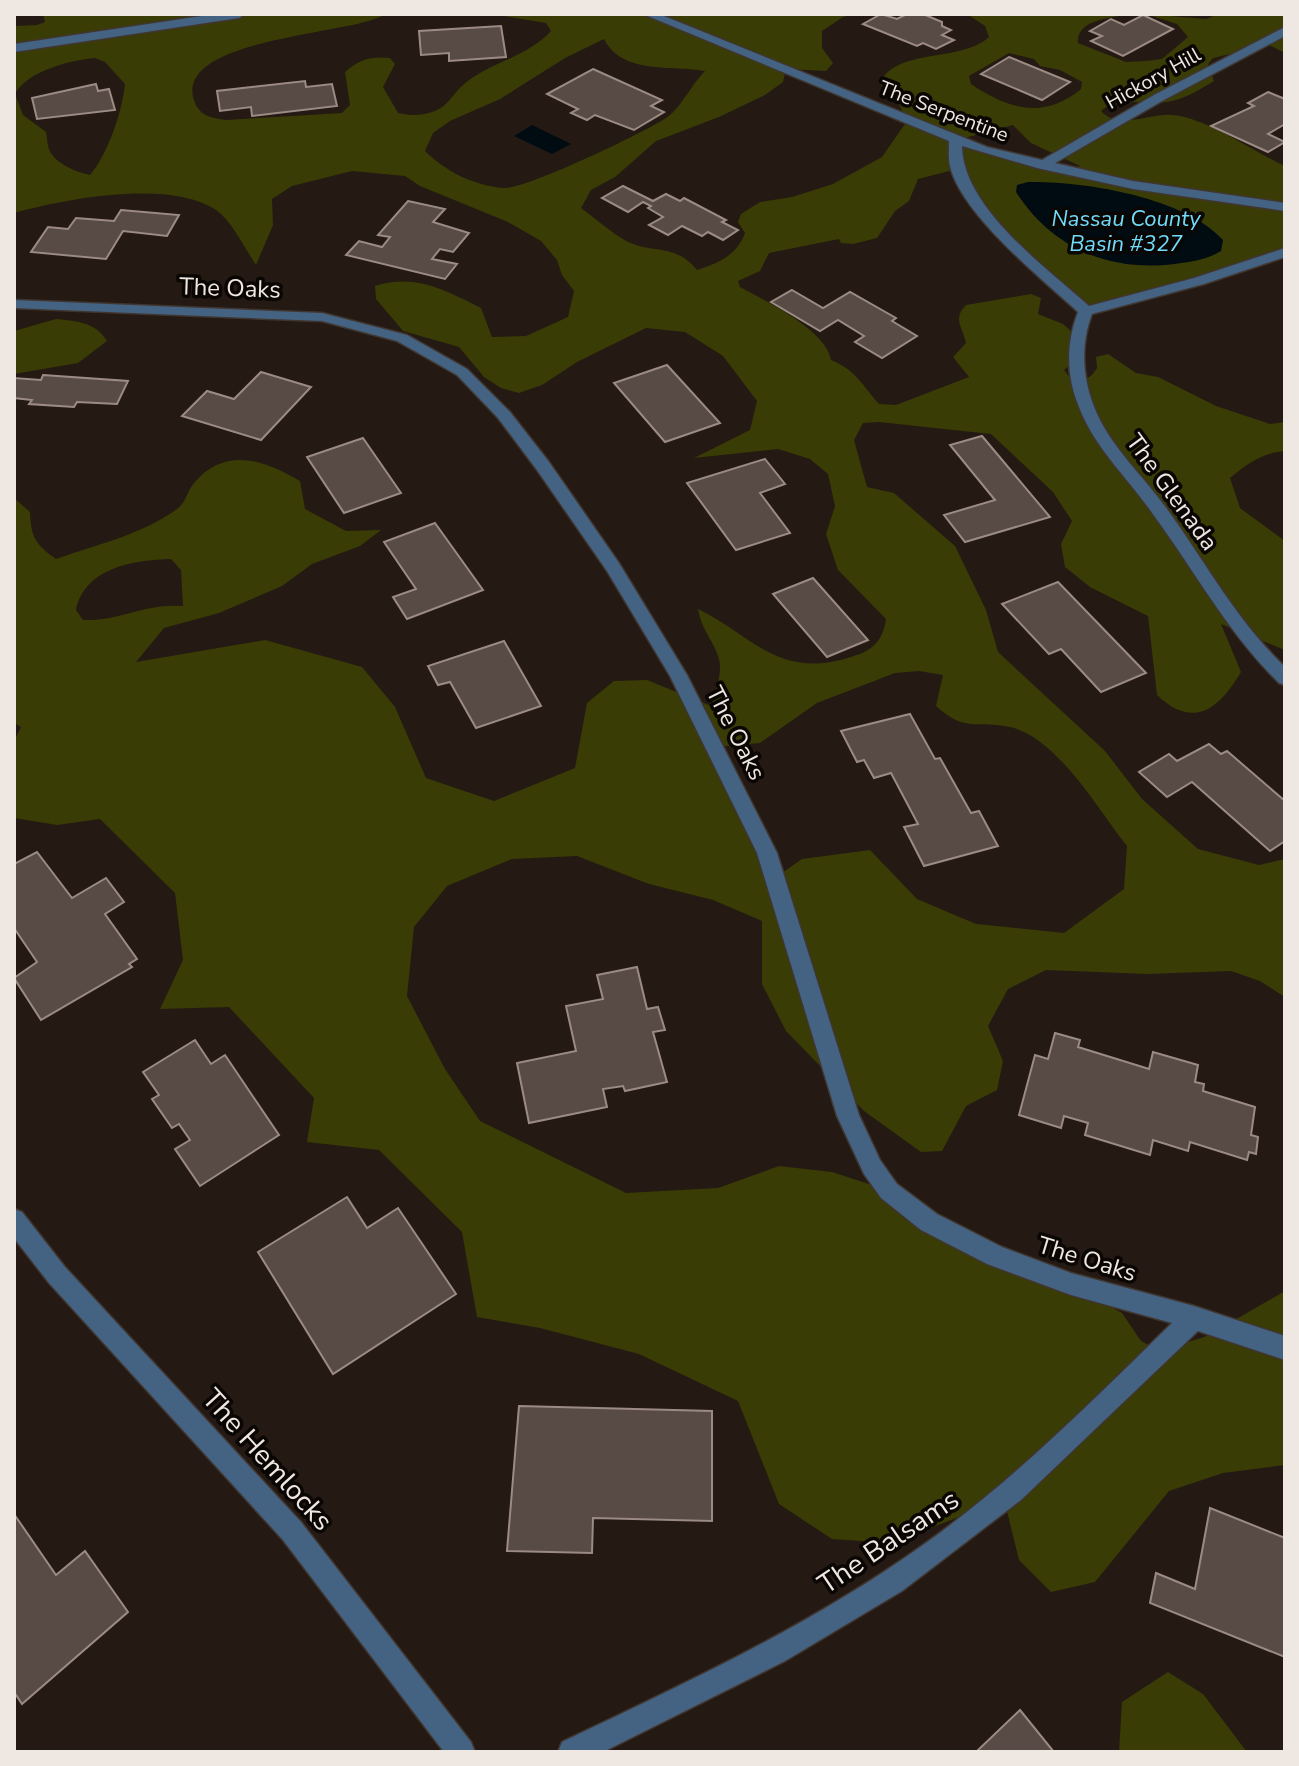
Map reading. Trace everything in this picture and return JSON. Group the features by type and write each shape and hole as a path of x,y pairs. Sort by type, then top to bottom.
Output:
{"street":[{"path":"14,48 239,14"},
{"name":"The Serpentine","path":"649,14 955,140 1042,165 1133,185 1285,207"},
{"name":"Hickory Hill","path":"1042,165 1158,98 1285,31"},
{"path":"955,140 957,169 970,192 1015,246 1086,311 1212,278 1285,252"},
{"name":"The Oaks","path":"14,304 322,317 402,338 462,372 504,415 543,466 613,567 678,675 767,853 848,1116 872,1167 889,1191 929,1222 995,1256 1071,1284 1194,1318 1285,1348"},
{"name":"The Glenada","path":"1086,311 1075,337 1077,372 1086,406 1103,437 1162,513 1237,629 1285,678"},
{"name":"The Hemlocks","path":"14,1220 57,1275 292,1531 461,1752"},
{"name":"The Balsams","path":"572,1752 744,1670 894,1582 1026,1480 1194,1318"}],"shaded area":[{"path":"43,14 386,14 368,21 236,51 209,64 194,81 195,103 204,114 226,120 342,113 350,105 345,72 361,61 377,58 390,58 395,64 383,87 398,113 416,115 435,111 472,78 531,47 551,31 546,23 491,14 649,14 689,28 665,14 856,14 843,17 822,31 822,48 833,63 826,71 786,69 783,82 765,95 656,141 615,177 591,190 581,208 604,226 638,246 681,256 697,270 732,253 745,233 738,222 741,214 760,202 792,197 833,184 882,157 907,121 900,106 879,83 888,72 901,64 962,50 989,37 985,26 967,14 1130,14 1089,24 1079,35 1078,43 1126,62 1162,59 1188,37 1177,24 1146,14 1206,19 1219,14 1285,14 1285,53 1269,45 1213,58 1208,64 1214,81 1188,95 1163,102 1118,103 1101,111 1108,117 1125,121 1163,115 1185,117 1214,128 1285,166 1285,252 1086,311 1015,246 957,169 918,179 909,201 895,211 877,238 853,244 841,243 839,239 769,253 760,271 738,281 740,287 807,327 827,349 831,360 853,373 879,404 896,405 969,377 953,357 966,343 959,319 962,310 966,305 1031,294 1041,298 1038,314 1063,324 1080,339 1069,366 1064,370 1071,379 1089,377 1097,368 1096,357 1108,354 1136,373 1158,377 1216,406 1270,424 1285,422 1285,451 1256,460 1230,478 1240,508 1285,541 1285,650 1221,624 1241,672 1215,704 1195,713 1183,712 1157,695 1148,616 1090,587 1065,567 1061,544 1072,521 1053,492 991,434 879,422 863,423 854,440 867,487 894,493 955,546 986,610 998,652 1105,751 1142,799 1198,849 1259,865 1285,859 1285,997 1260,981 1231,971 1147,974 1046,970 1008,989 988,1026 1003,1061 997,1090 966,1106 942,1151 921,1152 864,1111 786,1031 762,984 762,921 713,900 649,884 577,856 512,859 447,886 414,927 407,996 445,1069 480,1121 626,1193 718,1188 779,1166 832,1172 872,1185 916,1216 1071,1284 1122,1313 1141,1341 1160,1351 1207,1336 1285,1291 1285,1465 1223,1473 1169,1491 1095,1582 1051,1592 1019,1560 1004,1499 893,1543 832,1539 779,1504 738,1401 639,1354 540,1328 477,1317 462,1232 379,1150 307,1142 314,1098 229,1007 160,1009 183,960 175,893 100,819 57,825 14,818 14,741 21,727 14,723 14,498 30,512 33,534 39,544 56,559 119,538 164,518 180,506 206,471 219,464 245,460 273,467 300,481 305,509 346,531 381,530 360,546 312,564 282,586 219,613 164,628 136,662 265,640 362,667 395,707 426,778 494,801 575,768 587,703 614,681 647,680 711,706 720,662 698,609 768,652 804,663 826,663 865,652 879,639 886,619 838,570 826,534 835,506 828,474 810,459 778,449 694,458 750,430 757,401 723,356 685,332 646,328 577,362 542,385 519,393 501,388 484,377 459,347 403,331 376,299 375,286 389,282 430,285 481,308 492,337 526,336 568,317 574,291 562,275 557,260 541,241 508,222 420,186 405,176 352,171 292,186 272,199 273,225 256,265 233,228 216,210 172,195 88,198 14,213 14,26 45,22","holes":["604,39 612,50 635,63 705,71 666,118 583,160 514,186 502,188 470,180 451,171 425,151 433,133 450,121 500,99 565,58","1009,53 1034,59 1040,66 1060,70 1082,82 1081,89 1067,99 1040,108 1026,108 985,93 971,84 969,76","95,58 105,62 125,84 113,132 103,156 90,175 71,169 53,156 46,132 23,115 15,94 39,73 74,61","1013,125 1031,143 1080,166 1069,169 957,140","171,559 181,570 183,606 156,607 110,618 83,620 76,610 90,584 113,569 142,561","919,671 943,675 936,706 946,714 963,723 999,725 1027,734 1044,745 1076,777 1127,846 1124,889 1064,933 976,924 917,899 870,850 802,859 776,877 712,741 725,746 760,743 817,703 895,673"]},
{"path":"56,319 91,326 107,341 78,363 14,374 14,331"},
{"path":"1168,1672 1203,1694 1247,1752 1119,1752 1122,1702"}],"water":[{"path":"532,125 571,144 552,154 514,136"},
{"name":"Nassau County Basin #327","path":"1028,182 1104,189 1159,202 1206,225 1223,240 1221,251 1204,259 1150,266 1105,260 1065,242 1030,212 1016,192 1017,185"}],"building":[{"path":"881,14 897,19 907,14 923,14 942,22 942,26 951,30 942,35 954,40 936,49 923,43 917,46 863,24"},
{"path":"1143,15 1173,29 1123,56 1091,41 1102,36 1090,31 1111,19 1124,25"},
{"path":"501,26 506,57 449,61 449,53 421,55 419,31"},
{"path":"1009,57 1070,82 1042,100 981,74"},
{"path":"593,69 662,100 651,106 664,112 634,130 595,115 587,120 571,113 578,109 547,94"},
{"path":"305,81 306,87 332,84 337,106 252,116 251,107 220,111 217,91"},
{"path":"96,84 98,91 109,89 115,110 37,119 32,98"},
{"path":"1268,92 1285,99 1285,124 1268,134 1285,142 1268,152 1211,126 1254,106 1248,103"},
{"path":"623,186 653,201 666,194 680,201 684,198 726,220 722,222 738,230 723,240 708,232 702,236 682,226 668,235 649,225 663,217 648,208 651,206 643,202 628,212 602,198"},
{"path":"408,201 445,209 433,222 469,233 453,252 440,249 432,259 457,264 445,279 346,255 359,241 382,247 390,237 378,235"},
{"path":"121,210 179,215 167,236 123,231 106,259 31,252 48,227 68,229 76,218 114,221"},
{"path":"792,290 823,308 850,292 896,318 892,321 917,336 882,358 855,342 864,336 838,320 820,331 771,302"},
{"path":"667,365 720,423 665,442 614,383"},
{"path":"261,372 311,387 261,440 182,416 207,391 234,399"},
{"path":"43,375 128,381 117,404 77,402 74,407 29,404 32,400 14,398 14,378 41,380"},
{"path":"982,436 1050,517 965,542 944,515 995,500 950,445"},
{"path":"363,438 401,493 344,513 307,457"},
{"path":"765,459 785,484 760,493 790,533 736,550 687,483"},
{"path":"435,523 483,590 407,619 393,597 416,589 384,542"},
{"path":"813,578 868,640 827,657 773,594"},
{"path":"1058,582 1146,673 1101,692 1061,649 1049,654 1002,604"},
{"path":"504,641 541,706 476,728 450,682 438,685 428,666"},
{"path":"910,714 935,759 940,758 971,813 979,811 998,846 924,866 904,827 918,824 891,773 874,778 864,760 857,762 841,731"},
{"path":"1209,744 1221,754 1227,751 1285,801 1285,841 1270,851 1192,782 1167,797 1139,772 1169,754 1177,761"},
{"path":"37,852 72,898 106,878 124,902 105,914 137,959 129,964 132,967 41,1020 14,978 37,962 14,928 14,864"},
{"path":"637,967 647,1009 658,1007 665,1030 653,1032 667,1082 625,1091 623,1086 603,1089 607,1107 529,1123 517,1063 576,1051 566,1006 603,999 597,975"},
{"path":"1055,1033 1080,1040 1078,1047 1149,1069 1153,1052 1198,1065 1195,1082 1204,1084 1203,1091 1255,1107 1251,1135 1258,1137 1256,1154 1249,1152 1247,1160 1190,1142 1188,1151 1153,1140 1150,1155 1085,1135 1088,1123 1064,1116 1061,1128 1019,1115 1035,1055 1048,1059"},
{"path":"195,1040 211,1064 225,1055 279,1135 200,1186 175,1149 190,1140 179,1124 172,1128 152,1099 159,1095 143,1072"},
{"path":"347,1197 367,1228 398,1208 456,1294 333,1374 258,1252"},
{"path":"519,1406 712,1411 712,1521 593,1518 592,1553 507,1551"},
{"path":"1210,1508 1285,1538 1285,1657 1150,1603 1156,1573 1195,1589"},
{"path":"14,1514 56,1575 85,1551 128,1612 22,1704 14,1692"},
{"path":"1020,1710 1054,1752 976,1752"}]}
